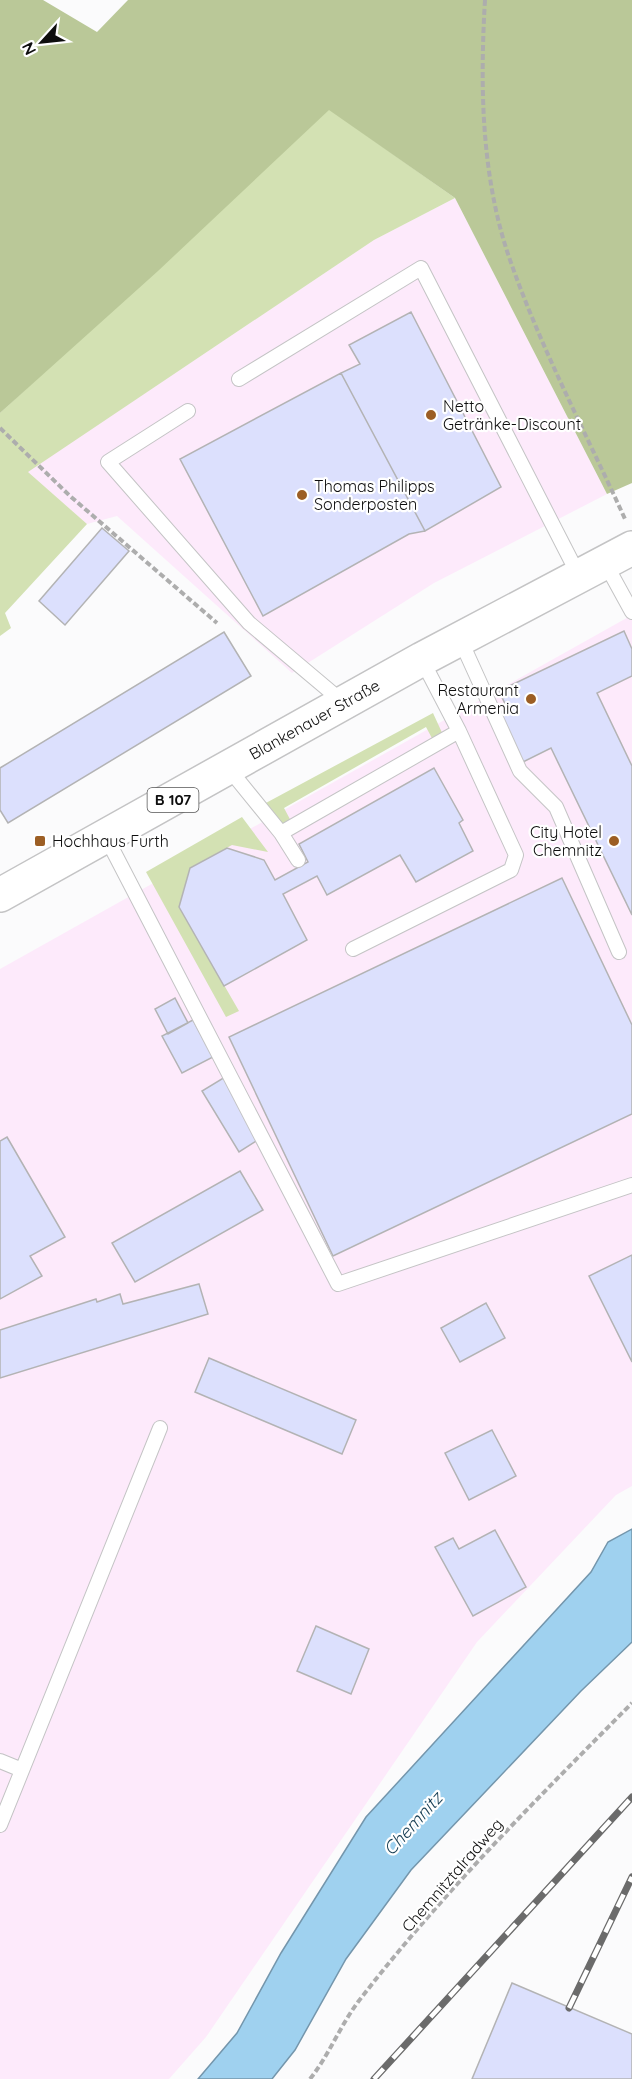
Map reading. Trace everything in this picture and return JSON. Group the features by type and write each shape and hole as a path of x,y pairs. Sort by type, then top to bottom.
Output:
{"main road":[{"name":"Blankenauer Straße","path":"0,896 460,639 610,551"}],"lane":[{"path":"239,379 421,268 610,551 632,612"},
{"path":"188,411 108,462 249,623 345,704"},
{"path":"460,639 520,771 556,807 619,952"},
{"path":"353,949 511,870 516,855 459,731 422,659"},
{"path":"281,833 459,731"},
{"path":"230,769 281,833 298,860"},
{"path":"106,837 338,1284 632,1185"},
{"path":"0,1825 160,1428"},
{"path":"0,1761 22,1770"}],"path":[{"path":"484,0 482,48 486,153 509,256 551,358 610,551"},
{"path":"0,428 70,496 225,630"},
{"name":"Chemnitztalradweg","path":"310,2079 356,2004 376,1980 493,1844 632,1703"}],"shaded area":[{"path":"455,198 607,494 434,583 292,673 117,516 87,524 27,472 374,240"},
{"path":"632,615 632,1486 616,1495 477,1642 206,2037 169,2079 0,2079 0,969"}],"green space":[{"path":"0,0 43,0 97,32 128,0 632,0 632,483 607,494 455,198 329,110 158,271 0,413"},
{"path":"329,109 455,198 374,240 28,472 87,524 5,613 11,628 0,636 0,413"},
{"path":"433,713 444,737 434,742 426,727 284,808 292,823 281,829 264,804"},
{"path":"242,817 268,852 232,845 190,868 179,907 239,1011 226,1017 146,872"}],"water":[{"name":"Chemnitz","path":"632,1529 632,1642 581,1691 411,1870 346,1959 295,2050 272,2079 198,2079 237,2033 281,1953 366,1817 591,1572 608,1542"}],"building":[{"path":"411,312 501,487 425,531 341,373 360,364 349,345"},
{"name":"Thomas Philipps Sonderposten","path":"341,373 425,531 409,534 263,616 180,459"},
{"path":"102,528 129,551 65,625 39,601"},
{"name":"City Hotel Chemnitz","path":"624,631 632,649 632,676 597,693 632,766 632,915 551,748 523,762 500,714 508,710 499,691"},
{"path":"224,632 251,676 8,823 0,810 0,768"},
{"path":"434,768 463,820 459,823 473,851 416,882 400,855 327,895 317,876 283,894 307,940 224,986 179,907 190,868 227,848 264,860 275,880 308,862 299,844"},
{"path":"562,878 632,1025 632,1114 333,1256 229,1037"},
{"path":"175,998 188,1023 168,1034 155,1009"},
{"path":"193,1020 213,1057 182,1073 162,1036"},
{"path":"225,1077 261,1138 239,1152 202,1091"},
{"path":"7,1137 65,1237 30,1256 42,1276 0,1299 0,1141"},
{"path":"240,1171 263,1210 135,1282 112,1243"},
{"path":"632,1255 632,1362 589,1276"},
{"path":"199,1284 208,1314 0,1378 0,1330 96,1299 97,1302 120,1294 123,1304"},
{"path":"486,1303 505,1338 460,1362 441,1328"},
{"path":"209,1358 356,1420 342,1454 195,1392"},
{"path":"492,1430 516,1476 469,1500 445,1453"},
{"path":"495,1530 526,1587 473,1616 435,1547 453,1538 459,1549"},
{"path":"316,1626 369,1649 351,1694 297,1671"},
{"path":"512,1983 632,2034 632,2079 472,2079"}],"railway":[{"path":"374,2079 632,1797"},
{"path":"569,2008 632,1877"}],"place":[{"name":"Netto Getränke-Discount","path":"431,415"},
{"name":"Thomas Philipps Sonderposten","path":"302,495"},
{"name":"Restaurant Armenia","path":"531,699"},
{"name":"Hochhaus Furth","path":"40,841"},
{"name":"City Hotel Chemnitz","path":"614,841"}]}
